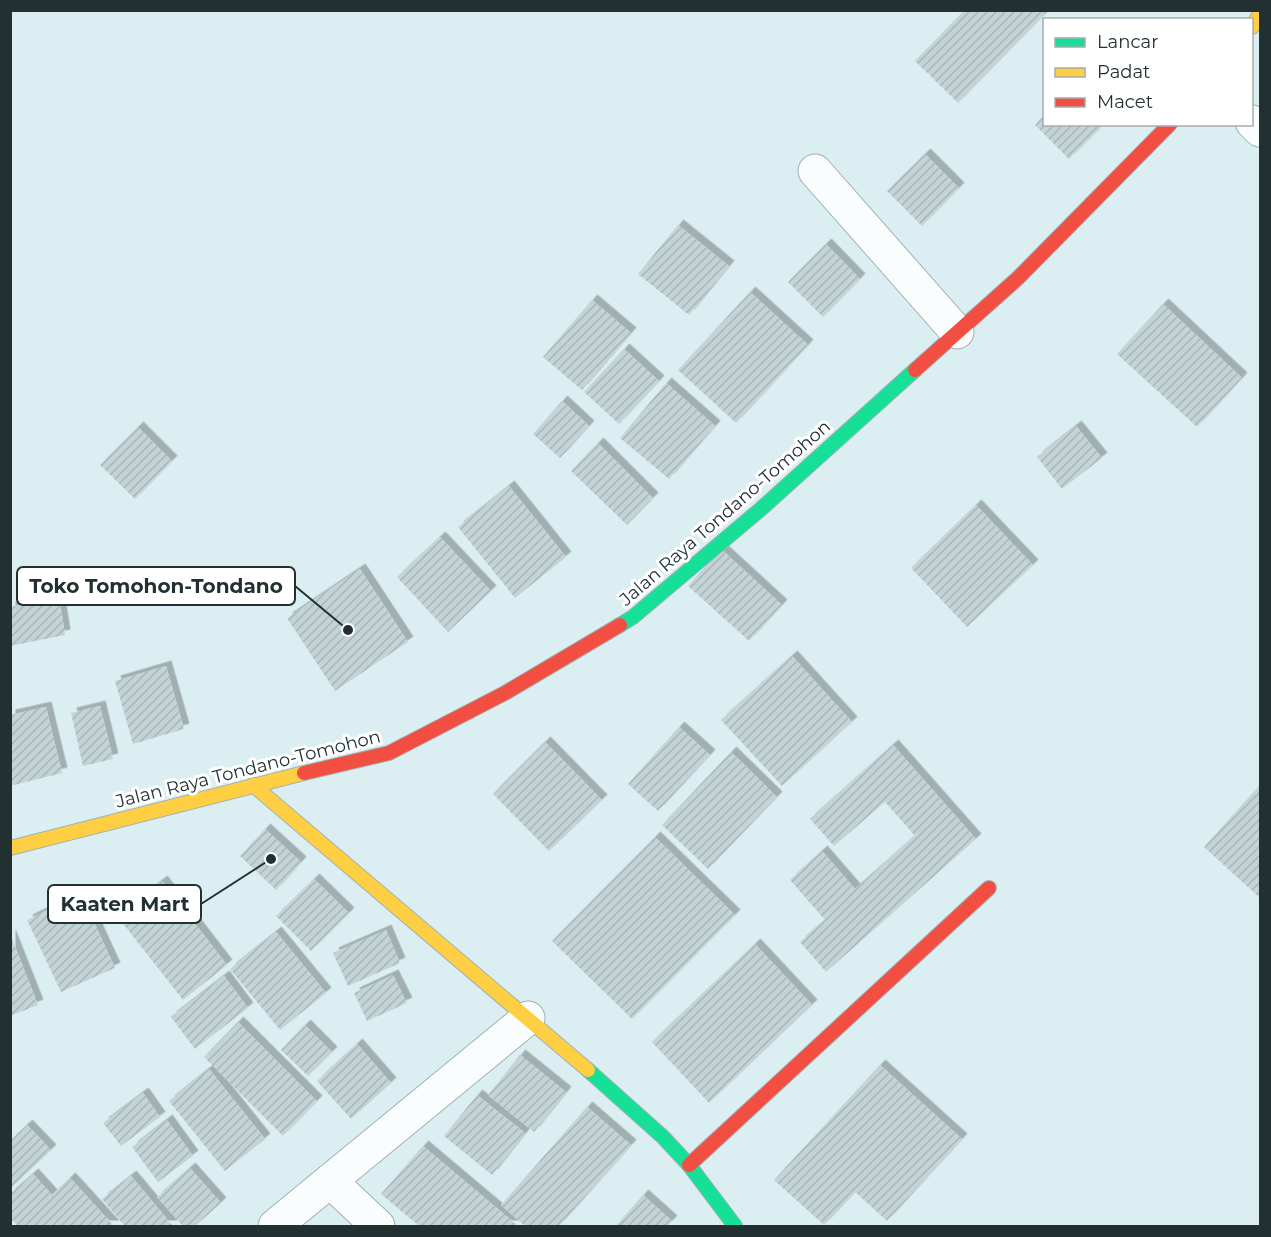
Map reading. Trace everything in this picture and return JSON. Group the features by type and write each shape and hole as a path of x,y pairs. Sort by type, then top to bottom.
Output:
{"main road":[{"name":"Jalan Raya Tondano-Tomohon","path":"10,848 253,785 389,753 505,693 633,617 762,508 1018,278 1168,126"},
{"path":"253,785 528,1018 663,1137 689,1165 735,1227"},
{"path":"689,1165 989,888"}],"street":[{"path":"815,171 957,332"},
{"path":"275,1227 528,1018"},
{"path":"330,1181 378,1227"}],"building":[{"path":"965,10 1041,10 1045,14 958,103 915,61"},
{"path":"1043,116 1043,126 1102,126 1069,159 1035,125"},
{"path":"925,154 959,188 922,226 887,191"},
{"path":"678,225 729,266 689,315 638,274"},
{"path":"826,244 860,279 823,317 788,282"},
{"path":"750,292 808,345 736,423 678,370"},
{"path":"592,300 631,333 582,390 543,357"},
{"path":"1163,304 1242,378 1197,427 1117,354"},
{"path":"624,349 659,381 619,424 584,392"},
{"path":"666,383 715,426 669,479 620,438"},
{"path":"562,401 589,426 560,458 533,434"},
{"path":"1076,426 1102,458 1062,489 1037,457"},
{"path":"138,427 172,461 135,499 100,465"},
{"path":"598,443 653,498 627,525 571,471"},
{"path":"509,486 566,557 515,598 458,527"},
{"path":"976,505 1033,565 967,627 911,568"},
{"path":"440,537 491,591 448,632 397,577"},
{"path":"721,549 782,605 749,641 688,586"},
{"path":"360,569 408,642 335,691 287,618"},
{"path":"59,597 65,635 10,646 10,607"},
{"path":"792,656 852,722 782,786 721,720"},
{"path":"166,666 184,729 133,744 115,681"},
{"path":"100,706 113,759 83,766 71,713"},
{"path":"46,707 62,773 10,786 10,715"},
{"path":"679,727 710,755 658,811 628,784"},
{"path":"545,742 602,800 549,851 493,794"},
{"path":"893,745 976,839 826,972 800,942 825,920 790,880 822,851 855,889 915,836 885,802 834,846 810,819"},
{"path":"731,752 777,797 708,869 662,825"},
{"path":"1260,785 1260,898 1204,847"},
{"path":"265,829 301,862 276,890 240,856"},
{"path":"655,837 735,915 632,1019 552,941"},
{"path":"314,879 349,913 311,951 276,916"},
{"path":"162,881 227,965 183,1000 117,916"},
{"path":"81,894 115,968 61,992 27,920"},
{"path":"386,930 400,963 348,986 333,953"},
{"path":"276,932 326,993 280,1030 230,969"},
{"path":"10,934 38,1005 10,1016"},
{"path":"755,944 812,1005 709,1103 652,1042"},
{"path":"393,975 407,1003 367,1021 354,993"},
{"path":"224,976 248,1008 195,1049 171,1017"},
{"path":"238,1022 317,1101 283,1136 204,1057"},
{"path":"305,1025 332,1052 308,1076 281,1050"},
{"path":"357,1044 391,1083 351,1119 317,1081"},
{"path":"520,1055 566,1092 534,1132 488,1095"},
{"path":"880,1065 962,1139 887,1221 855,1192 824,1225 774,1180"},
{"path":"209,1069 265,1139 225,1171 169,1101"},
{"path":"143,1093 160,1117 121,1146 103,1123"},
{"path":"477,1095 525,1133 492,1175 444,1136"},
{"path":"587,1107 631,1145 559,1226 525,1226 501,1205"},
{"path":"167,1120 193,1156 158,1182 132,1147"},
{"path":"27,1125 51,1150 10,1189 10,1141"},
{"path":"423,1146 518,1226 419,1226 381,1194"},
{"path":"190,1168 221,1203 195,1226 183,1226 157,1197"},
{"path":"33,1174 52,1195 70,1178 114,1226 18,1226 10,1218 10,1194"},
{"path":"131,1176 173,1226 125,1226 102,1199"},
{"path":"643,1195 672,1221 667,1226 616,1226"}],"traffic: fast":[{"path":"620,625 633,617 762,508 915,370"},
{"path":"588,1070 663,1137 689,1165 735,1226"}],"traffic: slow":[{"path":"1253,25 1260,14"},
{"path":"10,848 304,773"},
{"path":"253,785 588,1070"}],"traffic: jam":[{"path":"915,370 1018,278 1168,126"},
{"path":"304,773 389,753 505,693 620,625"},
{"path":"689,1165 989,888"}],"place":[{"name":"Toko Tomohon-Tondano","path":"348,630"},
{"name":"Kaaten Mart","path":"271,859"}]}
